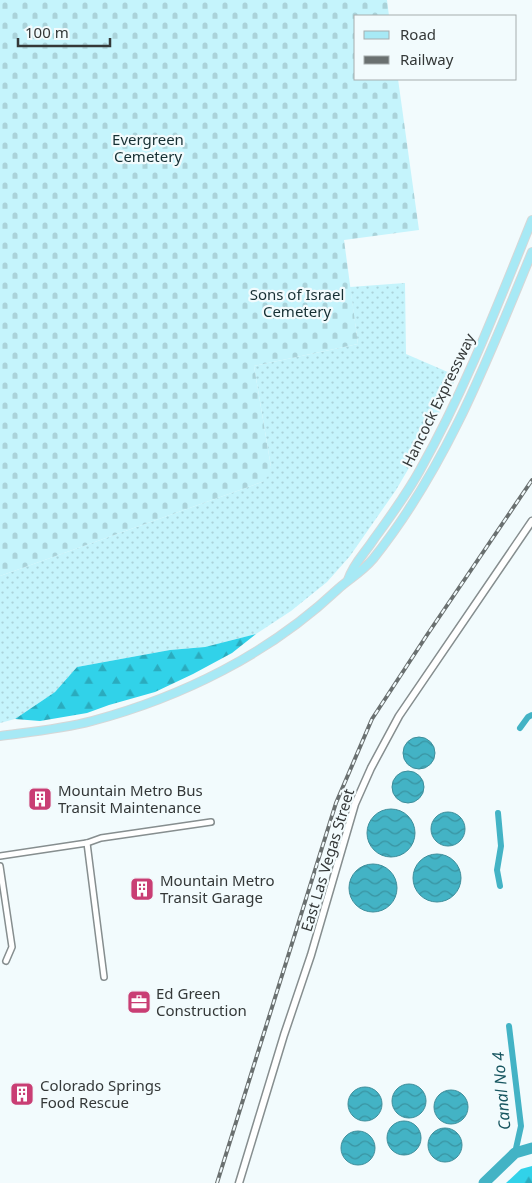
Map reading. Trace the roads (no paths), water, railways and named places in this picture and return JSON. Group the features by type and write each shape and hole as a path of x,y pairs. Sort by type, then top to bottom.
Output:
{"main road":[{"name":"Hancock Expressway","path":"348,580 352,568 382,528 419,472 439,435 482,340 532,220"},
{"name":"Hancock Expressway","path":"0,736 91,721 152,702 201,682 254,653 307,616 348,580 362,572 392,534 428,478 471,397 532,252"}],"street":[{"name":"East Las Vegas Street","path":"239,1183 311,955 355,804 371,768 399,716 532,521"},
{"path":"0,856 87,843 101,838 211,822"},
{"path":"87,843 104,976"},
{"path":"0,866 12,947 6,961"}],"water":[{"path":"419,737 431,741 435,753 431,765 419,769 407,765 403,753 407,741"},
{"path":"408,771 420,775 424,787 420,799 408,803 396,799 392,787 396,775"},
{"path":"391,809 400,811 408,816 413,824 415,833 413,842 408,850 400,855 391,857 382,855 374,850 369,842 367,833 369,824 374,816 382,811"},
{"path":"448,812 455,813 460,817 464,822 464,836 460,841 455,845 448,846 441,845 436,841 432,836 431,829 432,822 436,817 441,813"},
{"path":"437,854 446,856 454,861 459,869 461,878 459,887 454,895 446,900 437,902 428,900 420,895 415,887 413,878 415,869 420,861 428,856"},
{"path":"373,864 382,866 390,871 395,879 397,888 395,897 390,905 382,910 373,912 364,910 356,905 351,897 349,888 351,879 356,871 364,866"},
{"path":"409,1084 421,1089 426,1101 421,1113 409,1118 397,1113 392,1101 397,1089"},
{"path":"365,1087 377,1092 382,1104 377,1116 365,1121 353,1116 348,1104 353,1092"},
{"path":"451,1090 463,1095 468,1107 463,1119 451,1124 439,1119 434,1107 439,1095"},
{"path":"404,1121 416,1126 421,1138 416,1150 404,1155 392,1150 387,1138 392,1126"},
{"path":"445,1128 457,1133 462,1145 457,1157 445,1162 433,1157 428,1145 433,1133"},
{"path":"358,1131 370,1136 375,1148 370,1160 358,1165 346,1160 341,1148 346,1136"}],"waterway":[{"name":"Canal No 4","path":"520,728 528,717 532,715"},
{"name":"Canal No 4","path":"498,813 501,846 497,870 500,886"},
{"name":"Canal No 4","path":"509,1026 521,1126 515,1153"},
{"path":"484,1183 515,1153 532,1148"}],"railway":[{"path":"217,1183 336,803 372,719 532,480"}],"place":[{"name":"Mountain Metro Bus Transit Maintenance","path":"40,799"},
{"name":"Mountain Metro Transit Garage","path":"142,889"},
{"name":"Ed Green Construction","path":"139,1002"},
{"name":"Colorado Springs Food Rescue","path":"22,1094"}],"park label":[{"name":"Evergreen Cemetery","path":"148,148"},
{"name":"Sons of Israel Cemetery","path":"297,302"}]}
